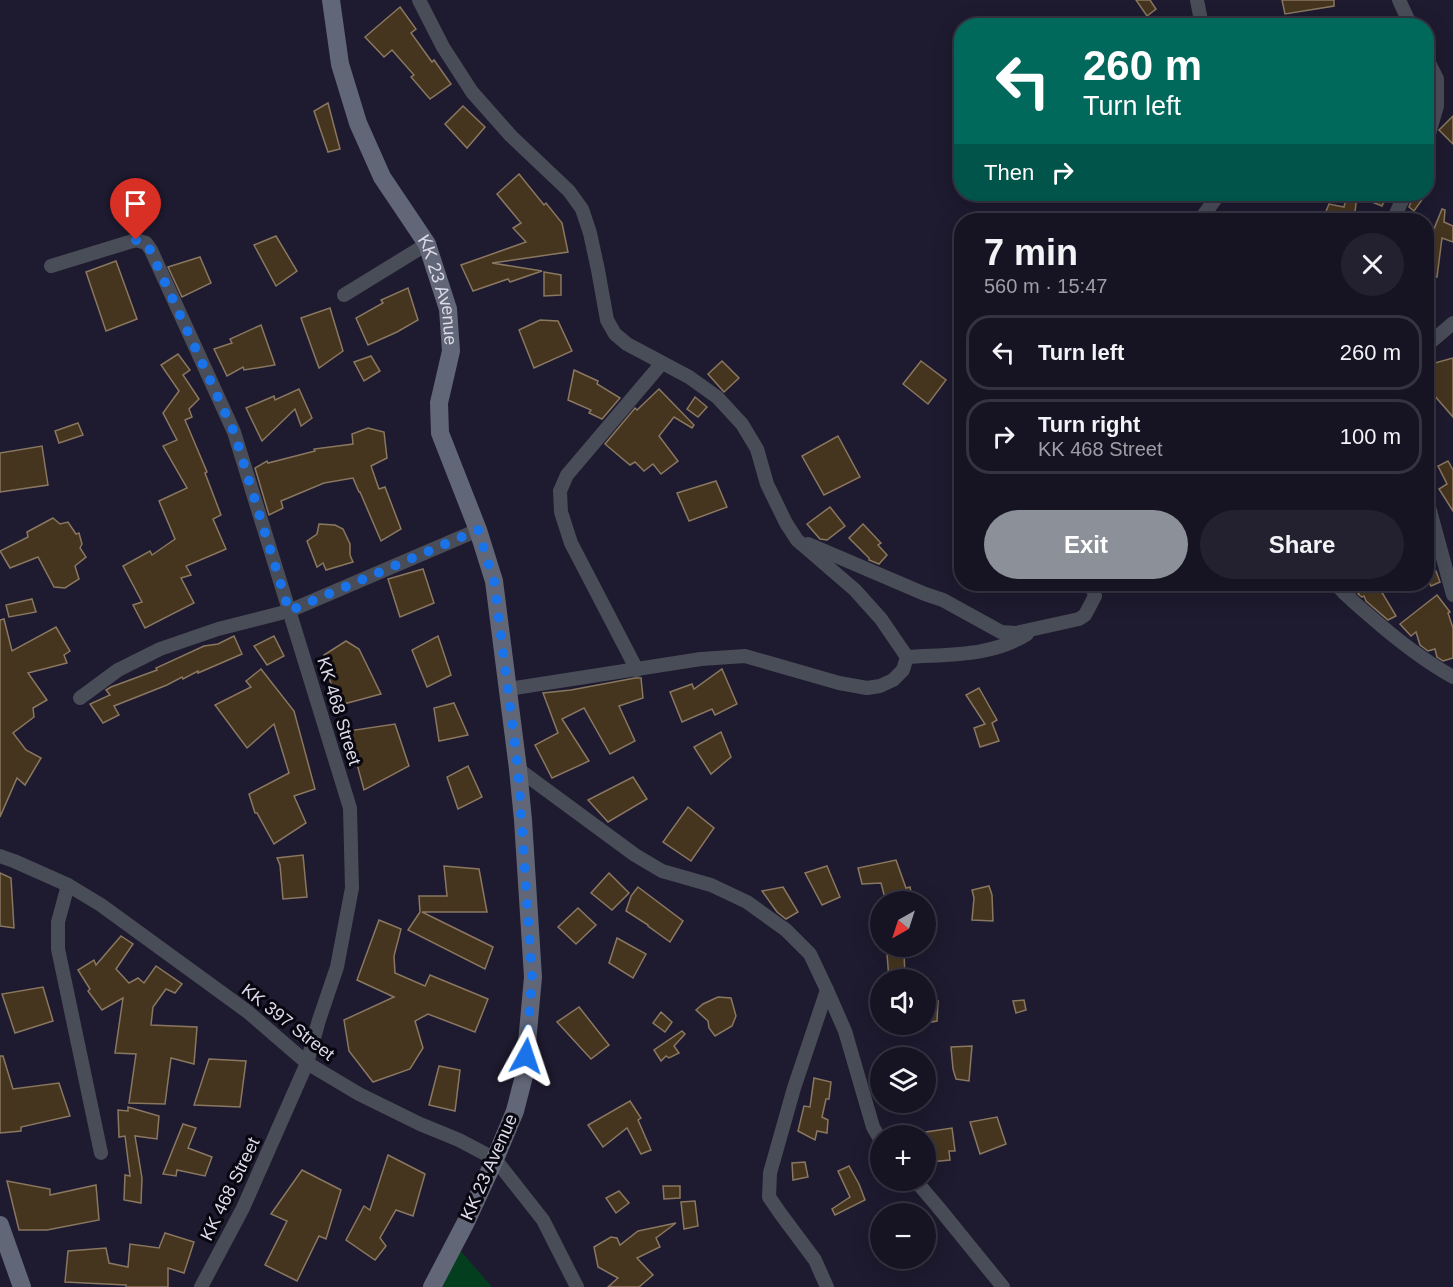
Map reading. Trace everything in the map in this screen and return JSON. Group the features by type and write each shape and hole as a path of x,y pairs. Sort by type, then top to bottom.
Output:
{"main road":[{"name":"KK 23 Avenue","path":"331,0 340,64 358,123 382,177 427,244 448,309 451,351 439,403 440,433 478,530 494,581 518,769 532,977 524,1076 515,1111 495,1159 466,1222 432,1287"},
{"path":"0,1224 22,1287"}],"street":[{"path":"419,0 443,47 472,92 511,136 569,191 582,209 590,233 607,320 615,334 627,344 689,377 717,397 742,424 758,449 767,484 786,524 797,540 855,590 882,619 907,657"},
{"path":"1197,0 1200,18"},
{"path":"1399,0 1407,18"},
{"path":"1434,73 1437,79 1437,106 1434,116"},
{"name":"KK 468 Street","path":"51,266 136,240 146,243 234,432 350,808 352,888 337,967 318,1020 308,1064 243,1208 201,1287"},
{"path":"344,295 427,244"},
{"path":"1434,339 1453,323"},
{"path":"637,669 571,543 561,512 560,491 567,475 662,363"},
{"path":"80,698 118,670 160,649 218,630 289,611 478,530"},
{"path":"1434,530 1453,595"},
{"path":"797,540 943,600 1001,632 1016,633 1079,619 1085,615 1095,596 1093,591"},
{"path":"1343,591 1397,640 1453,677"},
{"path":"907,657 983,652 1018,640 1035,629"},
{"path":"508,689 701,659 745,656 838,683 867,688 880,686 893,680 903,670 907,657"},
{"path":"518,769 635,855 662,871 711,885 747,902 786,930 810,954 845,1031 873,1125"},
{"name":"KK 397 Street","path":"0,856 68,885 101,905 248,1012 308,1064 359,1094 495,1159 543,1220 577,1287"},
{"path":"68,885 58,922 58,949 101,1153"},
{"path":"827,990 794,1088 770,1173 769,1197 815,1260 827,1287"},
{"path":"924,1191 1003,1287"}],"green space":[{"path":"459,1249 492,1287 442,1287"}],"building":[{"path":"1136,0 1150,0 1156,9 1147,16"},
{"path":"1282,0 1334,0 1334,6 1285,14"},
{"path":"400,7 416,29 411,33 451,84 430,99 411,77 414,75 392,50 384,57 365,37"},
{"path":"328,103 340,149 328,152 314,111"},
{"path":"463,106 485,127 467,148 445,124"},
{"path":"1453,116 1453,144 1439,130"},
{"path":"519,174 562,223 568,252 492,263 542,271 473,291 461,265 526,242 513,228 521,223 497,194"},
{"path":"1345,201 1356,201 1355,213 1325,213 1329,204 1344,207"},
{"path":"1370,201 1384,201 1382,206"},
{"path":"1411,201 1421,201 1414,211 1409,207"},
{"path":"1442,209 1445,210 1444,222 1453,226 1453,242 1442,238 1437,277 1434,277 1434,229"},
{"path":"276,236 297,271 276,286 254,245"},
{"path":"200,257 211,283 182,297 168,267"},
{"path":"116,261 137,319 106,331 86,272"},
{"path":"544,272 561,275 561,295 544,296"},
{"path":"408,288 418,320 368,345 356,318 383,303 381,300"},
{"path":"330,308 343,351 319,368 301,318"},
{"path":"540,320 558,321 572,351 534,368 519,330"},
{"path":"261,325 275,365 244,370 243,367 227,376 214,349 232,343 230,339"},
{"path":"178,354 190,370 183,375 199,399 189,409 192,417 185,420 207,472 205,473 221,515 213,519 226,549 186,566 191,575 181,578 194,603 145,628 133,605 142,602 123,566 150,551 152,555 175,539 159,501 187,488 163,446 177,440 163,413 179,391 161,365"},
{"path":"371,356 380,371 364,381 354,362"},
{"path":"1453,358 1453,417 1434,395 1434,363"},
{"path":"722,361 739,378 724,392 708,374"},
{"path":"921,361 946,380 928,404 903,384"},
{"path":"574,370 598,381 597,384 620,398 602,419 589,413 591,410 568,400"},
{"path":"299,389 312,418 301,426 295,409 262,441 246,408 274,396 275,400"},
{"path":"659,389 694,425 692,428 674,417 659,436 678,461 661,474 653,464 644,471 635,462 630,465 605,444 635,408 637,410"},
{"path":"695,397 707,407 698,417 687,409"},
{"path":"78,423 83,435 59,443 55,431"},
{"path":"368,428 384,432 387,458 371,466 379,489 385,487 401,529 381,541 353,478 324,483 281,501 283,508 269,515 255,468 267,461 268,463 315,451 314,449 353,444 352,434"},
{"path":"838,436 860,477 824,495 802,456"},
{"path":"42,446 48,485 0,492 0,453"},
{"path":"1448,461 1453,470 1453,511 1439,489 1447,484 1438,466"},
{"path":"716,481 727,507 689,521 677,493"},
{"path":"830,507 845,526 827,540 820,539 807,524"},
{"path":"53,518 60,524 68,522 76,534 79,533 82,544 80,548 86,557 75,566 79,579 65,588 54,587 38,557 10,568 0,551 28,537 27,532"},
{"path":"319,524 335,525 343,529 350,544 350,555 353,562 326,570 323,563 317,567 307,541 317,534"},
{"path":"863,524 881,543 878,545 887,555 879,564 869,560 849,538"},
{"path":"423,569 434,603 400,617 388,579"},
{"path":"1436,571 1440,582 1434,585 1434,572"},
{"path":"1362,591 1381,591 1396,616 1388,620 1366,601 1364,596 1358,594"},
{"path":"1437,595 1450,612 1448,613 1453,628 1453,658 1443,661 1437,657 1435,649 1428,651 1420,645 1416,632 1411,636 1400,624"},
{"path":"32,599 36,612 9,617 6,605"},
{"path":"4,619 12,651 56,627 70,651 64,655 67,663 28,673 47,700 33,708 34,717 13,733 26,750 41,758 25,785 17,778 0,817 0,620"},
{"path":"234,636 242,654 114,706 119,715 103,723 90,704 110,695 106,690 111,687 157,670 156,668 204,646 218,644"},
{"path":"274,636 284,656 267,665 254,646"},
{"path":"438,636 451,675 427,687 412,650"},
{"path":"346,641 359,649 381,694 340,705 323,664 324,655"},
{"path":"261,669 294,711 315,789 294,796 306,823 274,844 255,813 249,794 289,773 274,724 247,748 215,705 251,687 246,681"},
{"path":"722,669 737,704 715,715 712,709 682,722 670,692 692,684 694,689"},
{"path":"641,678 643,698 619,706 635,741 610,754 584,708 562,719 589,761 552,778 535,745 558,733 543,693"},
{"path":"979,688 997,720 992,723 999,741 980,747 974,728 985,724 966,695"},
{"path":"454,703 468,735 439,741 434,708"},
{"path":"395,724 409,766 364,790 348,731"},
{"path":"721,732 731,757 711,774 694,747"},
{"path":"468,766 482,797 458,809 447,777"},
{"path":"633,777 647,799 608,822 588,800"},
{"path":"688,807 714,828 691,861 663,842"},
{"path":"303,855 307,897 283,899 280,865 277,858"},
{"path":"896,860 906,888 910,887 911,891 883,891 881,883 862,884 858,868"},
{"path":"444,866 479,869 487,912 422,912 493,947 485,969 408,930 420,912 419,896 447,896"},
{"path":"827,866 840,897 822,905 805,873"},
{"path":"0,873 11,878 14,928 0,926"},
{"path":"609,873 629,893 612,910 591,893"},
{"path":"989,886 992,895 993,921 972,920 974,898 972,890"},
{"path":"638,887 683,921 670,942 626,911 631,896"},
{"path":"783,887 798,912 786,919 777,912 762,891"},
{"path":"578,908 596,925 576,944 558,927"},
{"path":"379,920 401,929 394,956 395,973 425,986 430,975 488,999 475,1032 428,1014 415,1021 423,1048 410,1069 373,1082 349,1051 344,1020 394,997 357,980"},
{"path":"121,936 133,944 116,969 129,983 138,978 144,983 156,966 182,984 175,993 166,989 153,1007 151,1025 197,1027 194,1064 171,1058 165,1104 129,1103 136,1054 115,1053 123,998 102,1010 88,991 90,989 78,970 94,960 96,965"},
{"path":"617,938 646,954 633,978 609,963"},
{"path":"887,957 904,957 905,969 888,969"},
{"path":"43,987 53,1021 15,1033 2,994"},
{"path":"718,997 731,998 736,1016 732,1026 715,1036 709,1028 708,1021 696,1010"},
{"path":"1024,1000 1026,1010 1016,1013 1013,1001"},
{"path":"936,1001 938,1001 936,1021"},
{"path":"579,1007 609,1045 591,1059 557,1022"},
{"path":"661,1012 672,1022 665,1032 653,1023"},
{"path":"682,1031 685,1034 674,1046 679,1053 669,1058 666,1056 661,1061 654,1050"},
{"path":"972,1046 969,1081 956,1079 951,1047"},
{"path":"0,1056 3,1056 13,1089 59,1083 70,1116 21,1127 21,1131 0,1133"},
{"path":"209,1059 246,1061 240,1107 194,1105"},
{"path":"439,1066 460,1070 455,1111 429,1105"},
{"path":"814,1078 831,1082 829,1099 826,1099 822,1117 828,1120 827,1133 817,1131 815,1140 798,1131 804,1106 810,1107"},
{"path":"630,1101 641,1118 638,1120 651,1150 641,1154 627,1128 603,1147 588,1125"},
{"path":"128,1107 159,1116 157,1139 135,1136 142,1178 141,1203 124,1200 125,1175 130,1176 125,1136 119,1137 118,1110 128,1111"},
{"path":"997,1117 1006,1144 980,1154 970,1122"},
{"path":"183,1124 196,1128 188,1148 212,1157 205,1176 177,1170 176,1176 163,1174"},
{"path":"952,1128 955,1151 949,1151 950,1160 936,1161 936,1130"},
{"path":"388,1155 425,1174 413,1216 396,1210 380,1238 386,1246 375,1260 346,1240 364,1206 370,1210"},
{"path":"805,1162 808,1177 793,1180 792,1163"},
{"path":"849,1166 865,1200 835,1215 832,1209 850,1197 838,1171"},
{"path":"302,1170 341,1190 326,1239 319,1236 297,1281 265,1265 287,1221 271,1214"},
{"path":"7,1181 50,1189 50,1195 96,1185 99,1220 47,1230 19,1230"},
{"path":"663,1186 680,1186 680,1198 664,1199"},
{"path":"619,1191 629,1203 616,1213 606,1198"},
{"path":"695,1201 698,1226 684,1229 681,1202"},
{"path":"676,1223 656,1238 660,1247 637,1258 653,1275 639,1287 608,1287 618,1278 598,1267 594,1247 611,1237 617,1238 620,1245 638,1231"},
{"path":"165,1233 194,1242 184,1273 168,1268 168,1287 126,1287 126,1285 65,1282 68,1251 106,1248 109,1263 128,1267 130,1244 159,1248"}],"route":[{"path":"136,240 146,243 150,250 234,432 289,611 478,530 494,581 523,820 532,977 526,1056"}]}
